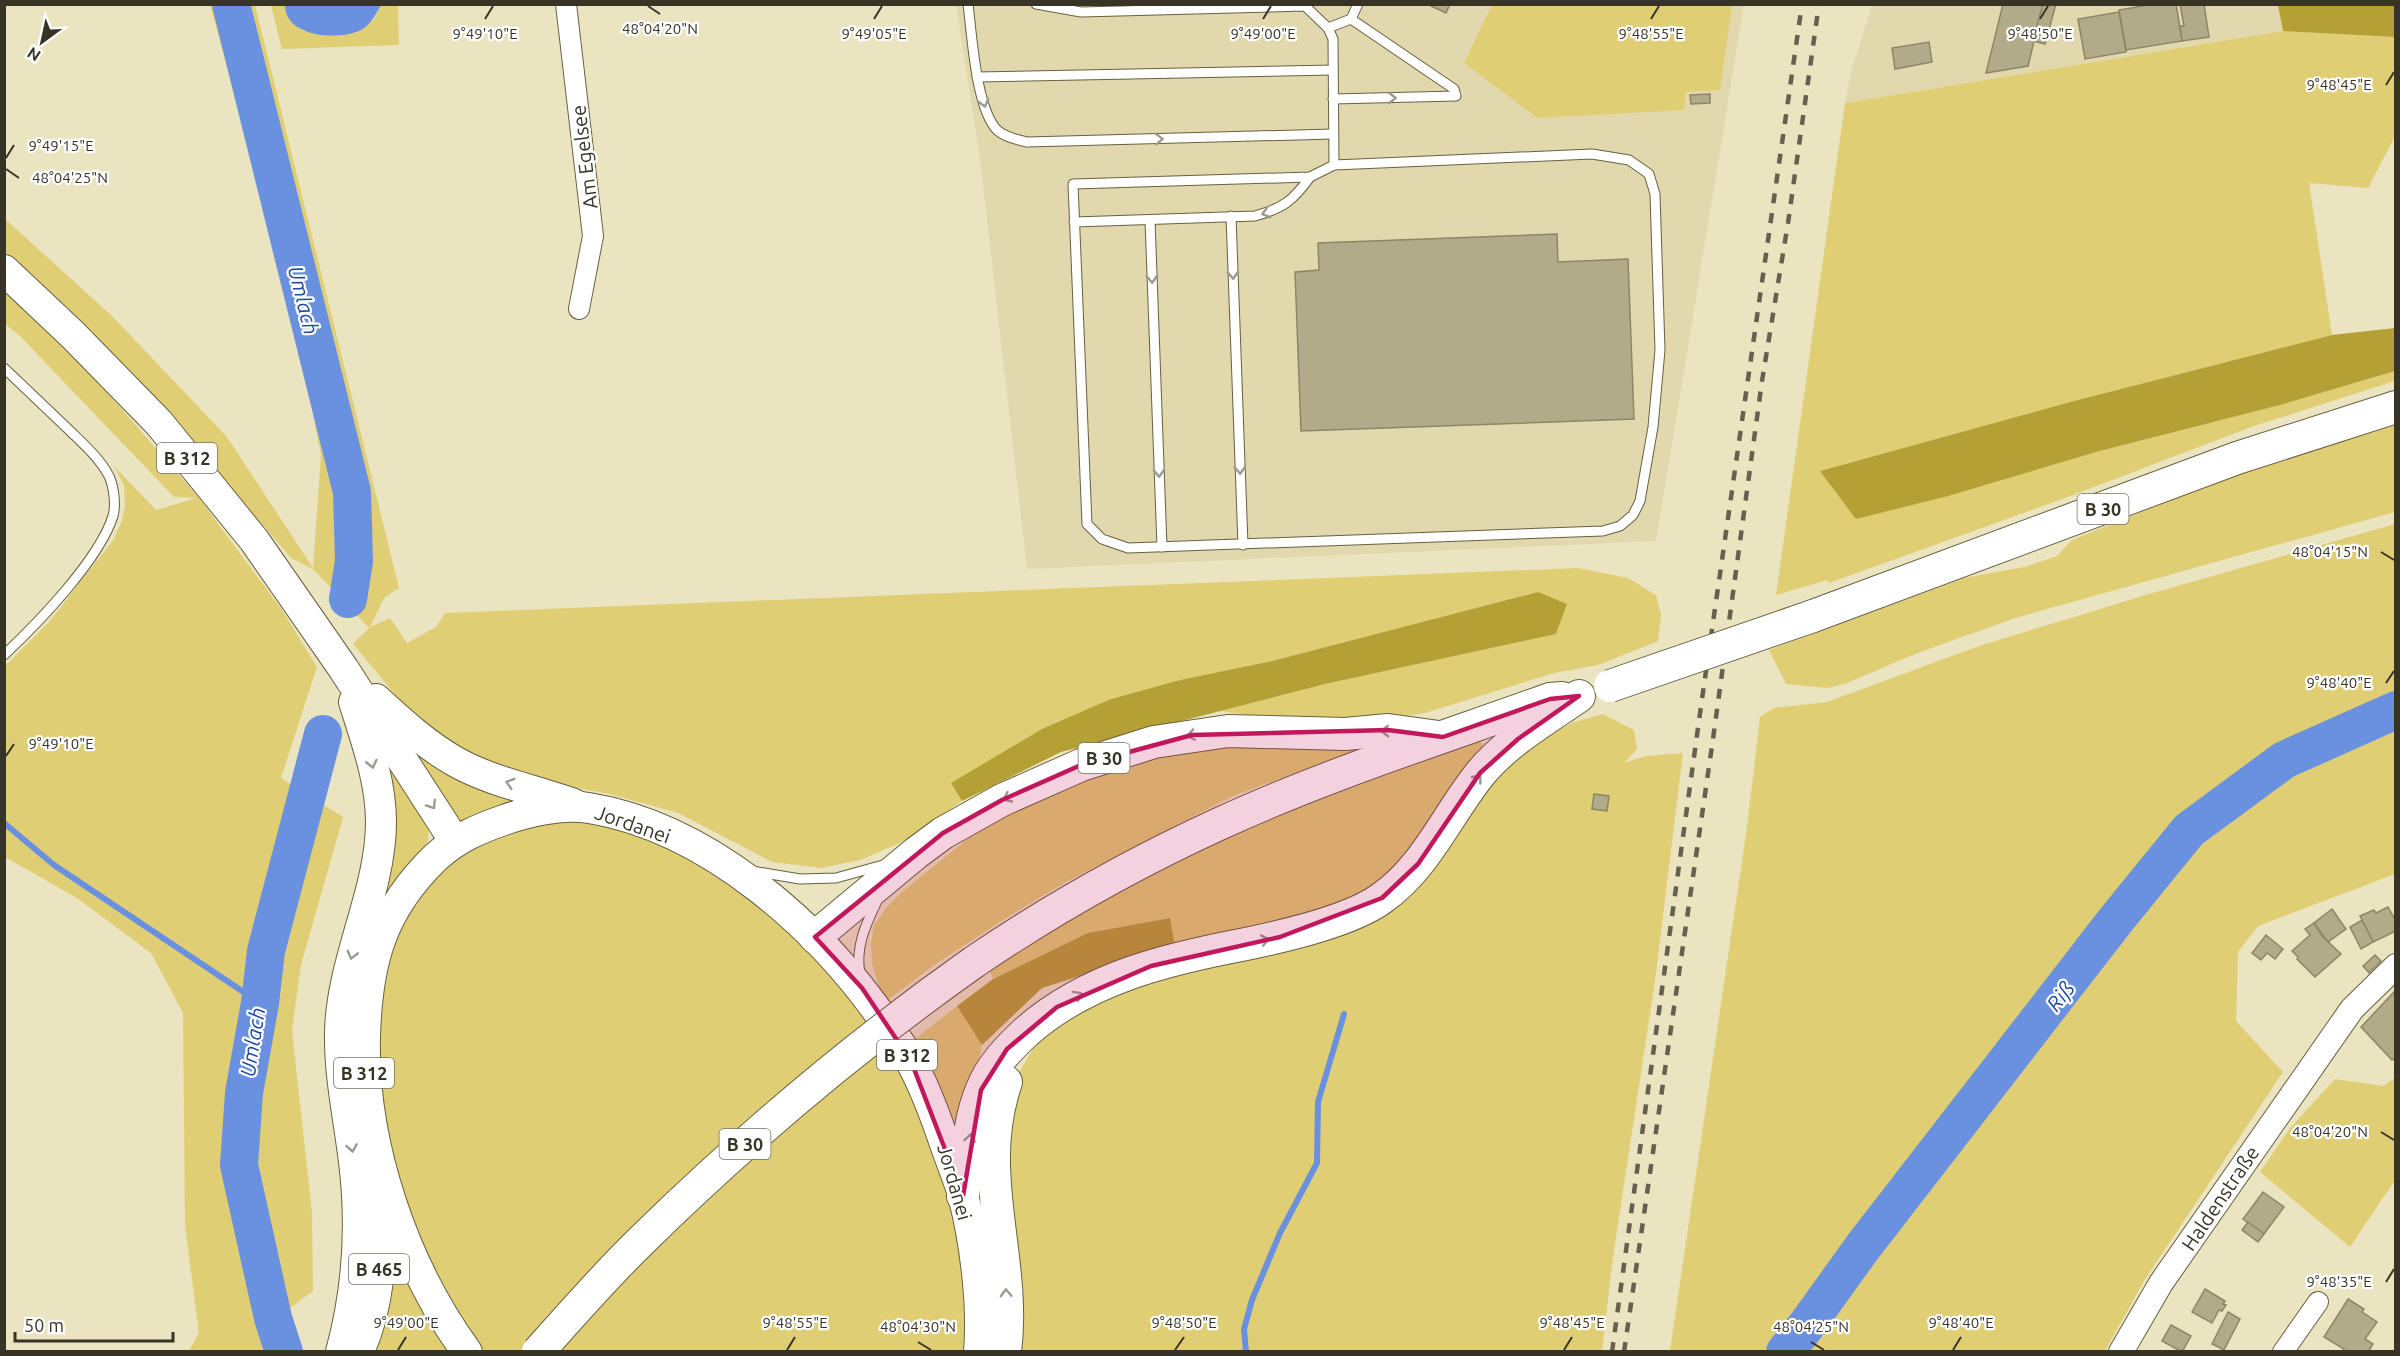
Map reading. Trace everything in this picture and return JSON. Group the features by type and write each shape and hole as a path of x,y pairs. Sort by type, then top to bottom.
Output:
{"highway":[{"name":"B 30","path":"537,1352 632,1250 746,1142 862,1046 974,962 1098,885 1220,823 1305,788 1443,737 1550,699 1580,696 1813,616 2237,458 2396,407"},
{"name":"B 30","path":"963,1196 971,1129 981,1090 992,1069 1007,1049 1030,1028 1057,1007 1114,979 1207,951 1280,937 1342,917 1382,898 1418,864 1480,773 1518,739 1580,696"},
{"name":"B 30","path":"815,937 943,833 1002,800 1081,765 1154,742 1228,731 1345,734 1388,730 1443,737"},
{"name":"B 30","path":"1005,1352 1006,1281 992,1175 994,1137 1001,1095 1012,1063 1030,1028"}],"main road":[{"name":"B 312","path":"4,270 73,335 159,423 254,540 343,668 454,840"},
{"name":"B 312","path":"343,668 420,738 456,762 498,779 586,808"},
{"path":"341,1352 350,1318 358,1267 359,1215 343,1085 340,1031 344,984 372,879 381,822 371,760 343,668"},
{"name":"Jordanei","path":"467,1352 421,1275 384,1183 364,1074 365,1014 374,962 380,936 394,907 418,874 454,840 518,815 586,808 620,816 666,833 732,868 772,898 815,937 862,988 911,1061 933,1110 963,1196 977,1274 981,1335 979,1352"},
{"name":"B 465","path":"359,1352 368,1331 379,1276 384,1183"}],"street":[{"name":"Am Egelsee","path":"567,4 593,236 579,309"},
{"name":"Haldenstraße","path":"2121,1352 2161,1283 2352,1009 2396,966"},
{"path":"2283,1352 2318,1302"}],"lane":[{"path":"968,4 977,77 989,120 999,132 1027,142 1333,134"},
{"path":"1036,4 1082,12 1305,6 1328,28 1333,39 1334,165"},
{"path":"1071,4 1082,12"},
{"path":"1328,28 1351,19 1358,4"},
{"path":"1333,99 1456,96 1454,89 1351,19"},
{"path":"977,77 1333,70"},
{"path":"1592,154 1629,160 1649,174 1655,194 1660,350 1653,427 1640,501 1627,521 1620,526 1603,531 1128,548 1102,539 1087,524 1073,184 1310,177 1334,165 1592,154"},
{"path":"1074,222 1255,216 1278,209 1297,196 1310,177"},
{"path":"1232,216 1243,545"},
{"path":"1150,220 1162,547"},
{"path":"4,368 94,455 109,476 114,504 114,514 102,541 64,591 29,632 4,656"},
{"path":"732,868 800,879 836,878 880,867 916,853"},
{"path":"862,988 857,959 862,931 879,897 916,853"}],"highlighted area":[{"path":"1579,696 1518,739 1480,773 1418,864 1382,898 1280,937 1151,966 1057,1007 1007,1049 981,1090 963,1196 911,1061 862,988 815,937 943,833 1002,800 1081,765 1192,735 1388,730 1443,737 1550,699"}],"shaded area":[{"path":"210,5 255,5 399,588 384,598 370,627 390,618 407,643 436,627 445,613 1578,568 1628,578 1656,595 1661,615 1658,641 1598,665 1554,673 1425,713 1369,722 1296,722 1220,711 1325,684 1556,634 1538,592 1272,661 1180,680 1110,699 951,783 962,801 902,842 860,860 821,868 772,862 678,813 610,794 548,783 509,773 440,739 398,698 353,644 369,628 313,569 291,558 132,372 5,254 4,218 112,316 227,437 313,568 321,455 287,285"},
{"path":"271,5 285,5 291,21 304,31 373,21 381,5 398,5 399,45 282,49"},
{"path":"956,5 1744,5 1656,541 1027,569 980,159"},
{"path":"1492,5 1732,5 1720,90 1686,92 1684,110 1538,118 1464,63"},
{"path":"1872,5 2278,5 2283,31 1845,103 1851,72"},
{"path":"2278,5 2395,5 2395,37 2283,31"},
{"path":"2283,31 2395,37 2393,140 2368,188 2309,183 2332,335 2074,401 1820,471 2096,452 2280,405 2395,371 2395,381 2254,426 2065,498 1829,583 1827,580 1776,595 1845,103"},
{"path":"4,292 72,352 199,498 282,610 317,667 281,778 343,817 301,965 292,1030 312,1213 313,1291 259,1331 263,1351 189,1351 199,1333 185,1225 183,1013 151,953 77,898 5,857 5,666 49,622 114,539 125,506 124,485 114,466 156,510 197,498 174,497 19,335 5,324"},
{"path":"2395,328 2395,371 2280,405 2096,452 1948,496 1856,519 1820,471 2074,401 2332,335"},
{"path":"2395,423 2395,512 2015,618 1915,654 1847,683 1828,688 1786,684 1769,650 1964,578 2024,567 2057,556 2072,540 2255,466"},
{"path":"2395,524 2395,874 2258,926 2238,952 2236,1021 2283,1072 2144,1281 2105,1351 1670,1351 1747,827 1760,717 1774,708 1827,702 1979,646 2149,594"},
{"path":"1538,592 1567,604 1556,634 1325,684 1061,752 962,801 951,783 1042,729 1111,699 1180,680 1272,661"},
{"path":"1603,714 1634,730 1637,749 1624,763 1646,756 1683,753 1655,981 1613,1257 1602,1351 1013,1352 1007,1106 1019,1072 1038,1041 1062,1019 1114,989 1312,944 1468,811 1511,759 1574,722"},
{"path":"387,726 539,801 458,832"},
{"path":"1480,740 1484,750 1390,877 1331,912 1175,946 1170,918 1088,933 993,979 990,971 1052,929 1156,872 1249,826"},
{"path":"1184,745 1358,750 1233,796 1064,883 934,965 884,1003 872,964 871,944 874,925 902,892 966,840 1018,809 1101,768"},
{"path":"379,751 428,826 426,847 417,864 397,887 384,895"},
{"path":"581,821 623,828 666,843 738,883 855,992 926,1112 967,1268 968,1351 479,1351 419,1248 384,1135 375,1025 395,925 452,854 532,822"},
{"path":"1170,918 1175,946 1042,988 982,1045 957,1006 993,979 1088,933"},
{"path":"957,1006 982,1045 974,1081 959,1127 915,1039"},
{"path":"2395,1078 2395,1180 2350,1247 2260,1172 2291,1127 2335,1079 2383,1086"},
{"path":"390,1251 399,1252 451,1351 369,1352"}],"water":[{"path":"381,4 365,28 336,36 312,33 302,29 287,15 285,5"}],"building":[{"path":"1427,4 1450,4 1446,13"},
{"path":"2003,4 2043,4 2028,66 1986,73"},
{"path":"2043,4 2056,4 2045,44 2033,41"},
{"path":"2154,4 2176,4 2182,41 2126,50 2119,10"},
{"path":"2180,4 2204,4 2209,37 2182,41 2180,26 2184,26"},
{"path":"2119,12 2126,52 2085,59 2078,19"},
{"path":"1929,42 1932,62 1895,69 1892,48"},
{"path":"1710,94 1710,103 1691,104 1690,95"},
{"path":"1557,234 1558,262 1628,259 1634,419 1301,431 1295,272 1319,270 1318,243"},
{"path":"1594,794 1609,796 1607,811 1592,809"},
{"path":"2388,907 2396,921 2396,931 2373,942 2360,916 2374,910 2376,913"},
{"path":"2332,909 2346,929 2328,942 2314,923"},
{"path":"2362,920 2373,942 2361,949 2350,927"},
{"path":"2314,923 2322,936 2341,954 2315,977 2292,951 2310,935 2305,929"},
{"path":"2266,935 2283,949 2275,959 2267,953 2261,960 2252,953"},
{"path":"2375,955 2381,961 2369,973 2363,966"},
{"path":"2396,990 2396,1058 2392,1060 2361,1027"},
{"path":"2263,1192 2284,1207 2264,1234 2243,1219"},
{"path":"2248,1222 2264,1234 2258,1242 2242,1230"},
{"path":"2205,1289 2225,1301 2223,1304 2226,1305 2222,1311 2219,1310 2212,1323 2192,1312"},
{"path":"2348,1299 2364,1309 2362,1312 2377,1322 2365,1339 2373,1344 2368,1352 2342,1352 2344,1349 2324,1337"},
{"path":"2228,1312 2240,1319 2224,1350 2212,1344"},
{"path":"2171,1325 2191,1336 2182,1352 2162,1341"}],"waterway":[{"name":"Umlach","path":"231,4 352,492 354,561 348,599"},
{"name":"Riß","path":"1785,1352 1862,1248 2115,921 2189,830 2284,760 2396,710"},
{"name":"Umlach","path":"284,1352 273,1318 239,1165 244,1093 260,1003 266,951 323,734"},
{"path":"4,823 54,865 260,1003"},
{"path":"1246,1352 1244,1329 1252,1300 1280,1233 1317,1163 1318,1102 1344,1014"}],"railway":[{"path":"1612,1352 1702,699 1802,4"},
{"path":"1624,1352 1713,739 1762,381 1788,223 1819,4"}]}
